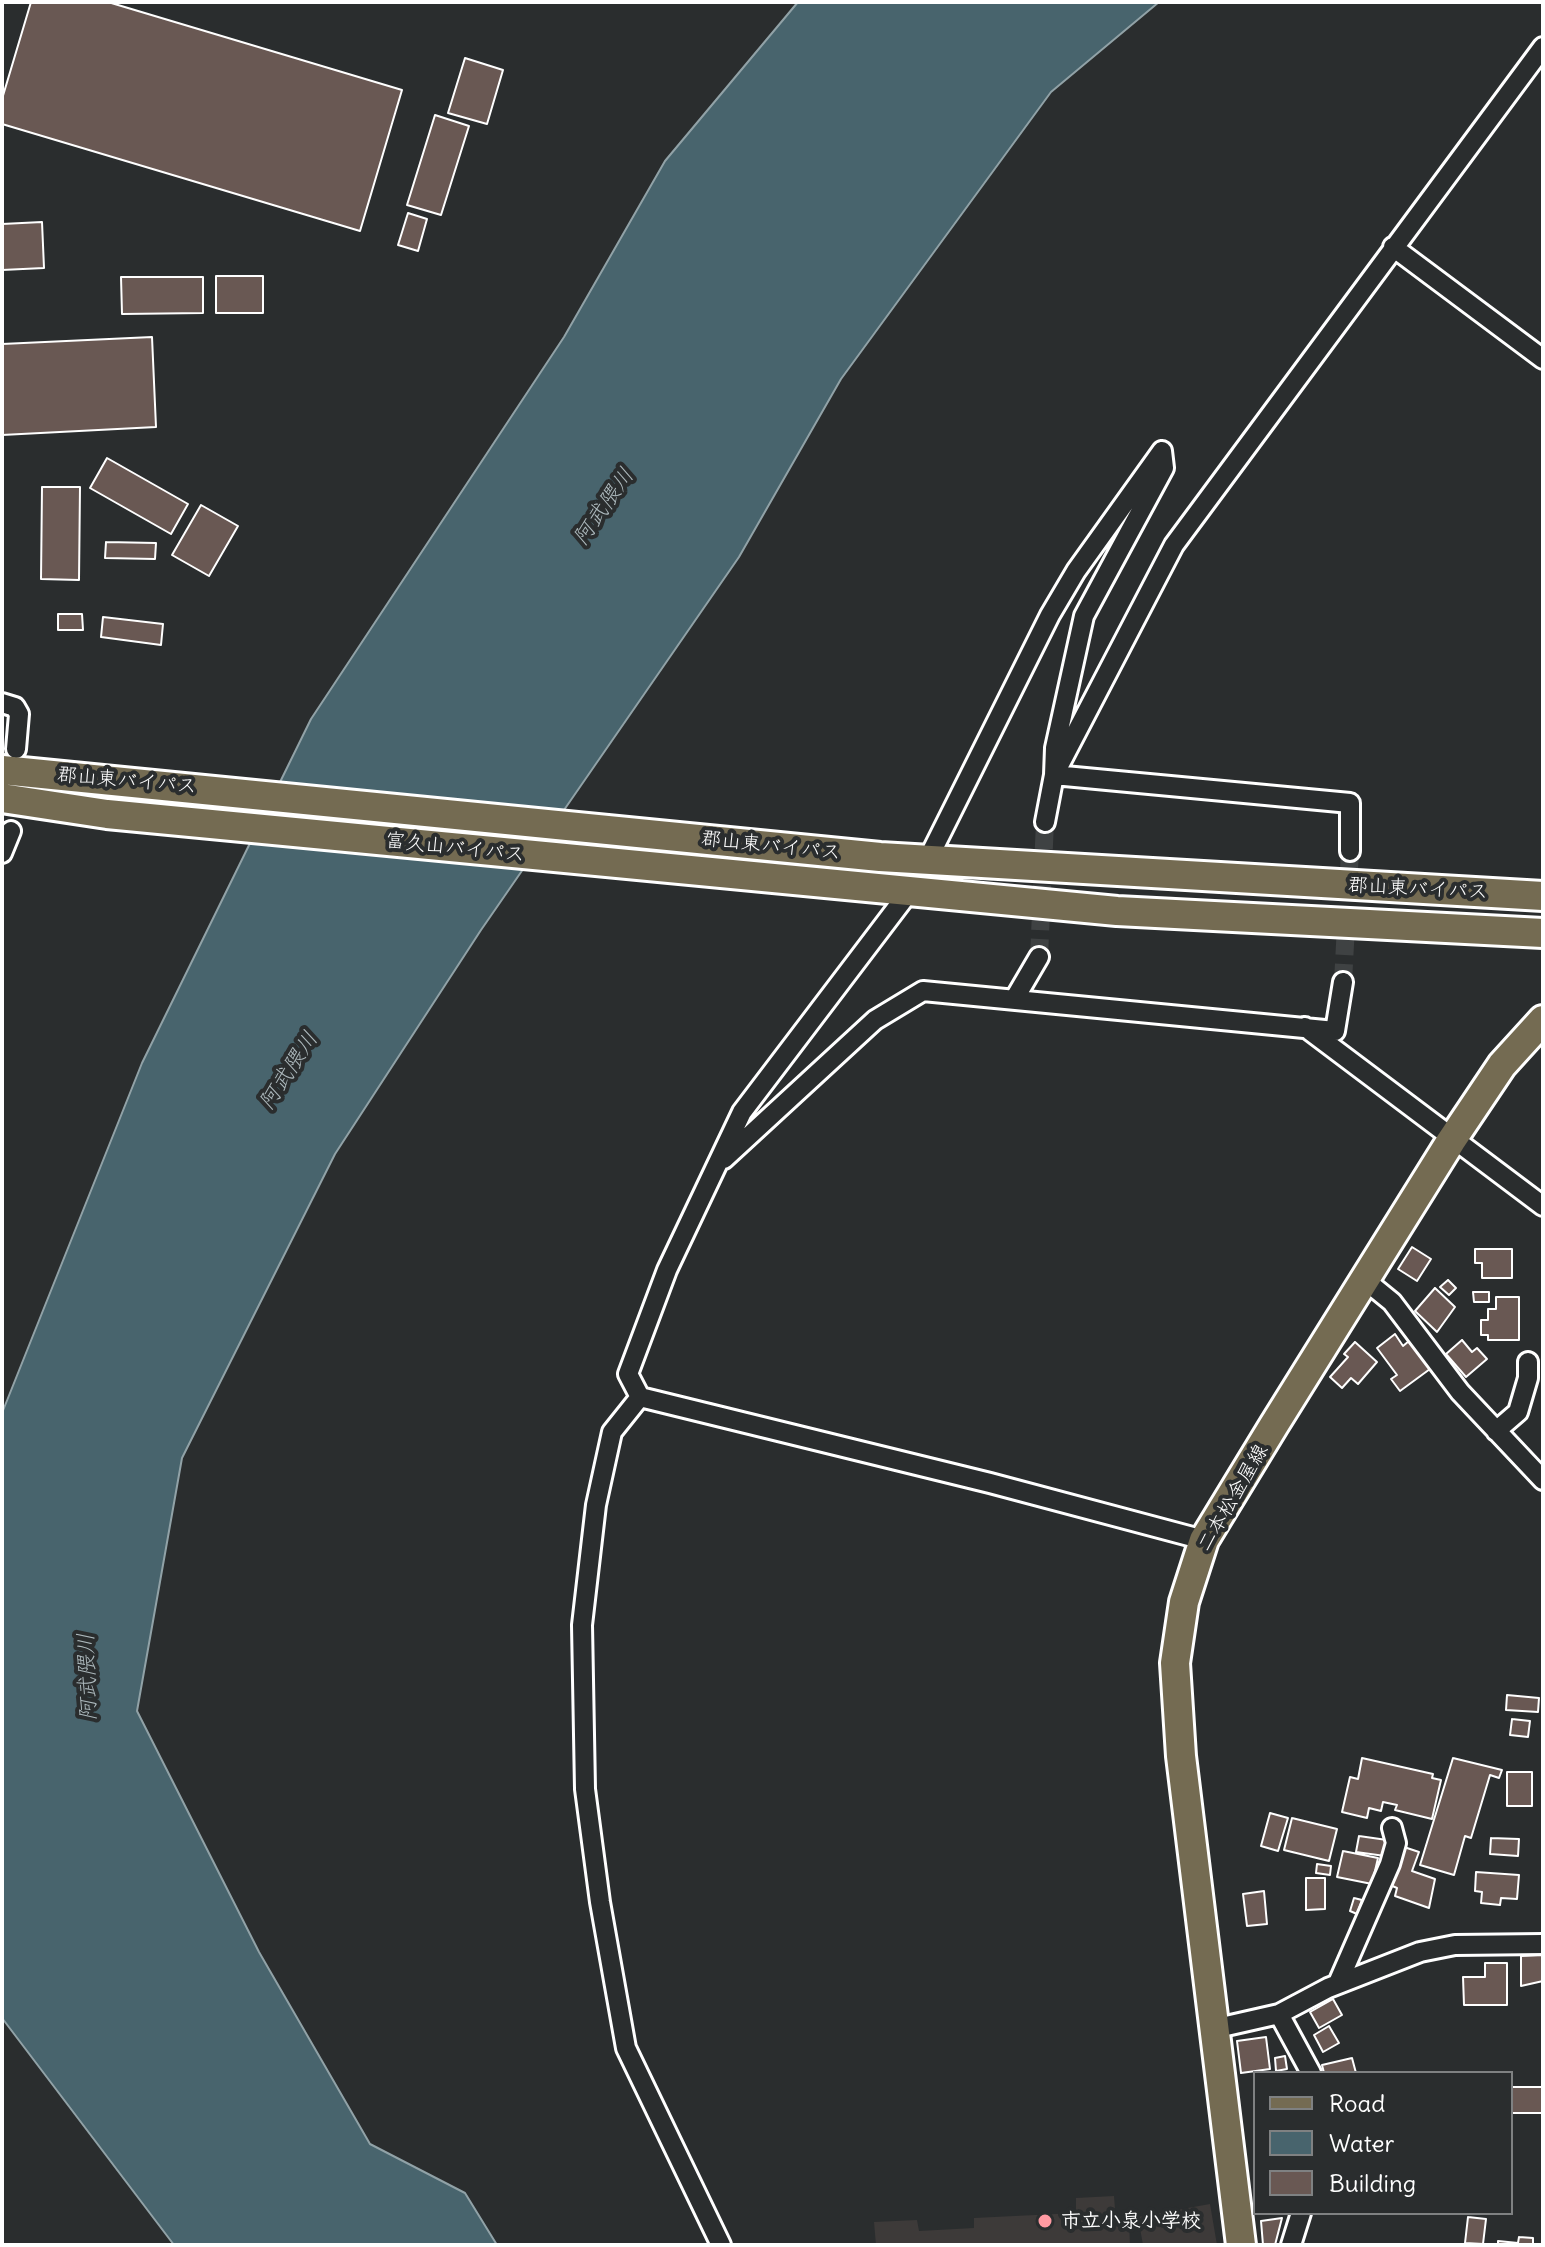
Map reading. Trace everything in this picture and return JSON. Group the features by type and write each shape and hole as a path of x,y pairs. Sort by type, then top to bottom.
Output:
{"main road":[{"name":"郡山東バイパス","path":"9,759 160,783 880,857 1543,896"},
{"name":"富久山バイパス","path":"2,798 143,818 909,892"},
{"name":"郡山東バイパス","path":"909,892 1147,913 1543,933"},
{"name":"二本松金屋線","path":"1241,2245 1181,1756 1175,1663 1184,1602 1204,1540 1451,1141 1502,1065 1543,1020"}],"street":[{"path":"1054,775 1174,545 1543,47"},
{"path":"1393,247 1543,359"},
{"path":"928,859 1050,615 1076,571 1162,451 1164,468 1084,616 1055,748 1054,775 1045,822"},
{"path":"2,703 15,707 19,714 9,759"},
{"path":"1054,775 1350,803 1350,851"},
{"path":"2,853 11,831"},
{"path":"909,892 742,1112 667,1270 628,1374 640,1397 975,1479 1204,1540"},
{"path":"1015,998 1039,957"},
{"path":"715,1168 875,1020 923,991 1335,1031 1343,982"},
{"path":"1303,1026 1451,1141 1543,1206"},
{"path":"1365,1280 1392,1302 1460,1392 1543,1480"},
{"path":"1496,1431 1518,1412 1528,1378 1528,1362"},
{"path":"640,1397 612,1432 596,1505 582,1625 585,1789 600,1902 626,2048 721,2245"},
{"path":"1338,1983 1390,1864 1396,1843 1392,1828"},
{"path":"1213,2029 1279,2014 1338,1983 1420,1952 1455,1945 1543,1944"},
{"path":"1279,2014 1310,2071"},
{"path":"1291,2245 1300,2215"}],"shaded area":[{"name":"市立小泉小学校","path":"1114,2196 1116,2222 1129,2222 1130,2245 876,2245 874,2222 917,2220 919,2231 974,2228 974,2218 1076,2213 1076,2198"},
{"path":"1210,2204 1217,2245 1143,2245 1138,2217"}],"water":[{"name":"阿武隈川","path":"798,2 1159,2 1051,92 841,379 739,557 481,930 335,1154 182,1458 137,1711 259,1952 370,2144 465,2193 497,2245 174,2245 2,2018 2,1413 142,1063 311,719 564,337 665,161"}],"building":[{"path":"31,2 108,2 402,90 360,231 2,124 2,99"},
{"path":"465,58 503,70 487,124 448,113"},
{"path":"435,115 469,126 441,215 407,205"},
{"path":"408,213 427,219 418,251 398,245"},
{"path":"42,222 44,268 2,270 2,224"},
{"path":"216,276 263,276 263,313 216,313"},
{"path":"121,277 203,277 203,313 122,314"},
{"path":"152,337 156,427 2,435 2,344"},
{"path":"107,458 188,504 171,534 90,488"},
{"path":"42,487 80,487 79,580 41,579"},
{"path":"201,505 238,526 209,576 172,555"},
{"path":"106,542 156,543 155,559 105,558"},
{"path":"58,614 82,614 83,630 58,630"},
{"path":"103,617 163,624 161,645 101,637"},
{"path":"1412,1247 1431,1259 1417,1281 1398,1269"},
{"path":"1475,1249 1512,1249 1512,1278 1482,1278 1482,1263 1475,1263"},
{"path":"1448,1280 1456,1288 1449,1295 1440,1287"},
{"path":"1435,1288 1455,1307 1437,1332 1415,1311"},
{"path":"1473,1292 1489,1292 1489,1302 1474,1302"},
{"path":"1496,1297 1519,1297 1519,1340 1488,1340 1488,1335 1481,1335 1481,1320 1488,1320 1488,1309 1496,1309"},
{"path":"1395,1334 1403,1346 1409,1341 1430,1369 1400,1391 1391,1379 1397,1375 1377,1348"},
{"path":"1462,1340 1472,1352 1477,1348 1487,1359 1466,1377 1446,1354"},
{"path":"1355,1342 1377,1362 1358,1384 1351,1378 1342,1388 1330,1377 1348,1357 1344,1354"},
{"path":"1507,1695 1539,1698 1538,1712 1506,1710"},
{"path":"1512,1719 1530,1721 1528,1737 1510,1735"},
{"path":"1362,1758 1433,1774 1432,1778 1441,1780 1432,1819 1395,1810 1397,1805 1383,1802 1381,1811 1369,1808 1367,1818 1342,1812 1350,1777 1358,1779"},
{"path":"1453,1758 1502,1770 1499,1778 1490,1775 1471,1838 1465,1836 1454,1875 1420,1865"},
{"path":"1507,1772 1532,1772 1532,1806 1507,1806"},
{"path":"1270,1813 1288,1818 1278,1851 1261,1846"},
{"path":"1292,1818 1337,1829 1329,1861 1284,1850"},
{"path":"1359,1836 1387,1840 1385,1856 1356,1852"},
{"path":"1491,1838 1519,1839 1518,1856 1490,1854"},
{"path":"1404,1847 1419,1852 1412,1871 1435,1879 1429,1908 1395,1896 1397,1888 1390,1885"},
{"path":"1343,1851 1378,1858 1372,1884 1337,1877"},
{"path":"1317,1864 1331,1866 1330,1875 1316,1873"},
{"path":"1476,1872 1519,1875 1517,1899 1501,1898 1500,1905 1481,1903 1482,1892 1475,1891"},
{"path":"1306,1878 1325,1878 1325,1909 1306,1910"},
{"path":"1264,1891 1267,1924 1247,1926 1243,1894"},
{"path":"1354,1898 1362,1900 1357,1914 1350,1911"},
{"path":"1543,1955 1543,1981 1521,1986 1521,1956"},
{"path":"1485,1963 1507,1963 1507,2005 1464,2005 1463,1977 1485,1977"},
{"path":"1333,1999 1342,2015 1319,2028 1310,2012"},
{"path":"1329,2026 1339,2043 1323,2052 1314,2035"},
{"path":"1266,2037 1270,2069 1241,2073 1237,2041"},
{"path":"1285,2056 1287,2069 1276,2071 1275,2058"},
{"path":"1352,2058 1355,2071 1324,2071 1322,2065"},
{"path":"1513,2087 1543,2087 1542,2113 1513,2113"},
{"path":"1468,2217 1486,2219 1483,2244 1465,2243"},
{"path":"1282,2218 1275,2245 1263,2245 1261,2221"},
{"path":"1519,2237 1533,2238 1533,2244 1540,2245 1498,2245 1498,2241 1518,2243"}],"tunnel":[{"path":"1039,957 1045,822"},
{"path":"1343,982 1350,851"}],"place":[{"name":"市立小泉小学校","path":"1045,2221"}]}
